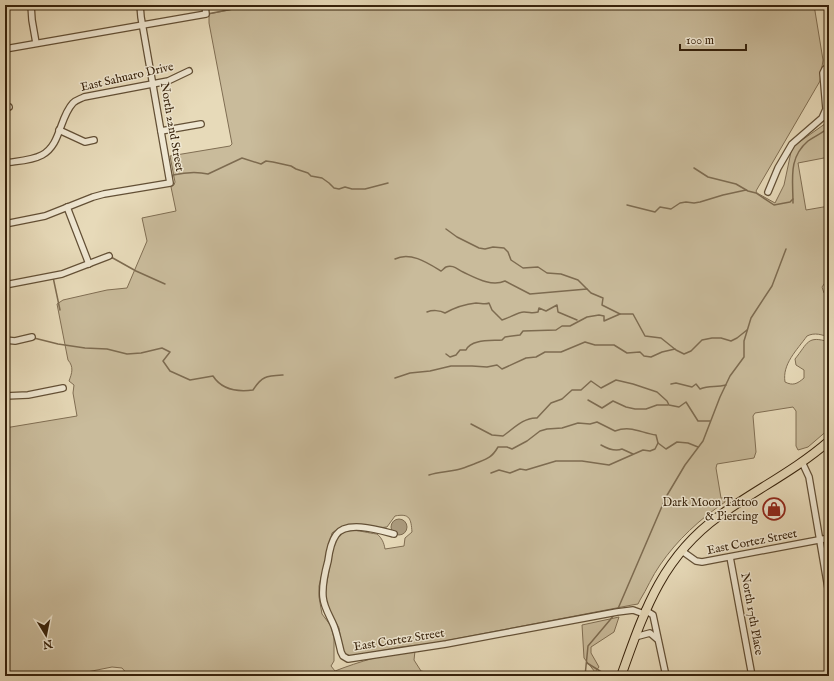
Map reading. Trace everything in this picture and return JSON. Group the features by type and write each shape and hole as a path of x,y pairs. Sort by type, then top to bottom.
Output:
{"main road":[{"path":"621,676 645,612 666,572 682,551 706,526 802,462 829,441"}],"street":[{"path":"31,5 36,43"},
{"name":"North 22nd Street","path":"67,207 104,194 170,183 140,5"},
{"path":"5,48 206,14 205,5"},
{"path":"768,192 778,168 792,144 822,118 826,109 823,73 825,69 829,67"},
{"name":"East Sahuaro Drive","path":"5,163 34,158 42,155 53,146 66,113 74,102 84,97 154,85 168,81 189,71"},
{"path":"161,131 201,124"},
{"path":"59,130 85,142 94,140"},
{"path":"5,224 38,218 67,207 89,264"},
{"path":"5,285 53,276 109,256"},
{"path":"5,340 15,341 32,337"},
{"path":"5,396 28,396 64,388"},
{"path":"802,462 808,477 829,594"},
{"name":"East Cortez Street","path":"394,534 351,526 335,535 331,545 325,573 323,597 341,652 343,656 348,659 446,644 617,612 633,610 645,612"},
{"name":"East Cortez Street","path":"682,551 691,558 700,562 829,538"},
{"name":"North 17th Place","path":"730,557 752,676"},
{"path":"645,612 652,615 666,676"},
{"path":"635,637 650,633 658,640"}],"shaded area":[{"path":"253,5 814,5 823,60 820,81 756,191 775,203 784,185 791,152 795,145 829,121 829,157 798,163 806,210 829,206 829,277 822,287 824,293 829,298 829,337 816,334 807,336 788,363 785,382 795,384 804,378 804,370 796,365 795,359 809,342 816,339 829,342 829,397 827,405 829,406 829,429 808,447 798,450 796,446 796,411 793,407 755,413 753,416 756,452 754,458 717,464 716,468 721,498 724,498 725,502 698,523 674,547 657,569 638,604 434,643 346,656 342,649 339,628 327,606 325,592 335,539 345,532 354,530 377,534 380,537 385,549 404,546 405,538 412,532 412,527 407,516 400,515 395,516 387,527 379,528 352,525 346,526 332,533 319,586 322,614 331,626 334,638 334,661 331,666 335,671 374,658 395,653 415,651 414,660 421,671 440,676 129,676 122,668 112,667 67,676 5,676 5,428 77,416 73,393 74,385 69,381 72,368 68,360 57,304 63,300 107,290 127,288 147,241 142,218 176,211 171,187 175,182 170,156 230,146 232,144 209,23 209,14"},
{"path":"399,519 405,521 407,527 405,533 399,535 393,533 391,527 393,521"},
{"path":"619,617 614,632 591,647 591,653 599,667 595,672 584,658 582,625"}],"waterway":[{"path":"207,14 233,9 288,5"},
{"path":"793,203 792,177 794,162 797,154 808,141 829,127"},
{"path":"172,179 173,175 182,173 195,172 208,174 242,158 261,164 266,161 291,166 308,173 311,176 322,178 334,188 339,189 345,187 352,189 365,189 388,183"},
{"path":"694,168 708,177 736,184 748,191 756,193 774,205 790,202 793,199"},
{"path":"627,205 655,212 660,207 671,209 680,203 700,202 746,190"},
{"path":"446,229 457,237 479,248 504,248 508,252 511,260 523,268 538,267 547,273 561,274 578,280 591,293 603,298 602,305 620,314 633,314 645,336 661,338 676,350 684,354 691,351 702,340 721,338 731,341 747,330"},
{"path":"617,611 666,497 685,465 703,441 730,376 744,357 744,341 751,318 772,286 786,249"},
{"path":"395,259 407,256 413,257 441,271 446,267 453,267 484,281 494,283 505,281 530,294 587,289"},
{"path":"111,257 136,271 165,284"},
{"path":"53,277 60,310"},
{"path":"427,312 441,311 445,313 468,304 489,303 492,310 502,320 522,312 538,312 539,308 546,311 557,305 558,312 577,320"},
{"path":"446,354 450,357 456,355 460,350 466,350 469,346 477,342 502,340 505,337 520,335 523,331 556,330 562,326 570,326 587,317 599,315 604,316 604,321 620,314"},
{"path":"34,338 58,344 85,348 107,349 127,354 141,353 162,348 170,352 163,361 170,371 190,380 213,376 217,381 226,387 242,391 253,390 262,379 283,375"},
{"path":"395,378 410,373 430,371 451,366 487,367 497,365 502,369 526,358 536,357 545,352 561,352 585,342 595,345 614,345 627,353 640,352 644,356 651,357 662,352 675,349"},
{"path":"471,424 492,435 503,436 523,421 537,418 551,403 562,399 572,390 581,390 591,381 601,388 616,380 657,392 667,401 669,405 679,407 686,402 698,421 710,421"},
{"path":"671,384 676,383 692,387 696,384 700,389 726,385"},
{"path":"588,400 602,408 613,401 635,409 646,409 657,405 668,405"},
{"path":"429,475 458,470 482,461 488,458 498,447 507,447 512,449 527,441 540,431 562,428 578,423 590,424 597,422 615,431 621,429 631,429 656,435 658,443 666,449 677,442 688,443 698,447"},
{"path":"491,473 499,470 510,473 520,469 526,470 556,461 582,461 609,465 643,450 650,451 655,449 658,443"},
{"path":"601,445 612,450 622,449 633,454"},
{"path":"585,676 588,646 615,614"},
{"path":"587,663 608,676"}],"place":[{"name":"Dark Moon Tattoo & Piercing","path":"774,509"}]}
